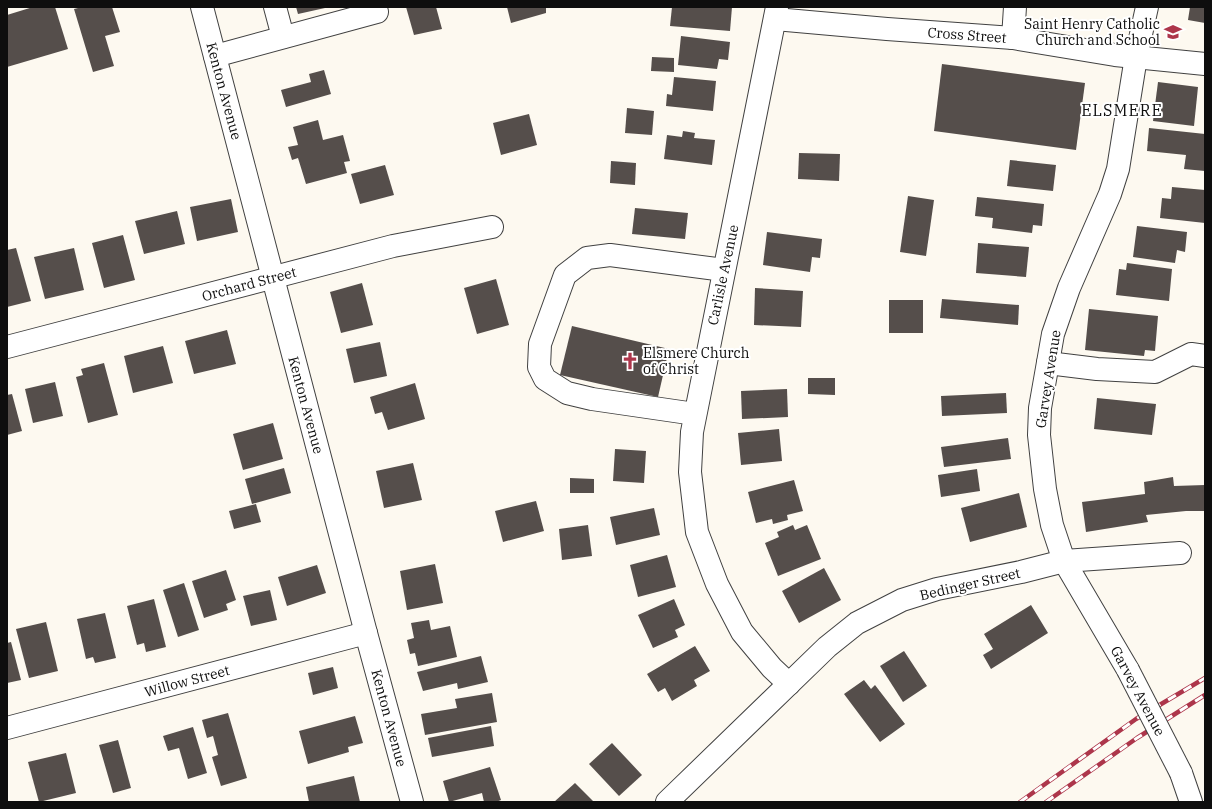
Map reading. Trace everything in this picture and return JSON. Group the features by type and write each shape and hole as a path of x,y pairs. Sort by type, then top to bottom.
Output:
{"street":[{"name":"Kenton Avenue","path":"202,7 366,633 412,802"},
{"path":"275,7 283,37"},
{"path":"1013,38 1015,7"},
{"name":"Garvey Avenue","path":"1147,7 1136,57 1118,169 1110,194 1069,288 1053,334 1040,408 1039,435 1045,489 1052,525 1064,561 1128,670 1181,773 1191,802"},
{"path":"215,56 378,12"},
{"name":"Cross Street","path":"776,13 847,16 1013,38 1115,55 1205,64"},
{"name":"Carlisle Avenue","path":"776,13 695,414 692,432 690,472 698,532 717,584 742,632 772,668 789,684"},
{"name":"Orchard Street","path":"7,347 394,246 492,227"},
{"path":"695,414 592,399 567,393 545,379 539,367 540,344 565,275 586,258 610,255 724,270"},
{"path":"1048,363 1097,369 1155,372 1191,354 1205,356"},
{"name":"Bedinger Street","path":"667,802 827,647 857,623 902,600 937,589 1021,572 1064,561 1180,553"},
{"name":"Willow Street","path":"7,728 366,633"}],"building":[{"path":"33,7 55,7 68,49 7,67 7,15"},
{"path":"82,7 112,7 120,32 105,36 114,66 93,72 74,9"},
{"path":"296,7 325,7 325,8 298,14"},
{"path":"406,7 436,7 442,29 414,35"},
{"path":"507,7 546,7 546,13 511,23"},
{"path":"672,7 732,7 730,31 670,26"},
{"path":"1190,7 1205,7 1205,23 1188,20"},
{"path":"681,36 730,42 728,60 719,59 717,69 678,65"},
{"path":"652,57 674,58 674,72 651,71"},
{"path":"942,64 1085,83 1076,150 934,131"},
{"path":"324,70 331,94 286,107 281,90 311,82 309,74"},
{"path":"674,77 716,81 713,111 666,106 667,94 672,95"},
{"path":"1158,82 1198,87 1194,126 1153,121"},
{"path":"627,108 654,111 652,135 625,133"},
{"path":"529,114 537,145 501,155 493,123"},
{"path":"318,120 323,140 343,135 350,161 344,162 347,173 306,184 298,158 292,160 288,147 298,145 293,127"},
{"path":"1149,128 1205,134 1205,171 1184,169 1186,155 1147,151"},
{"path":"683,131 695,133 694,138 715,140 712,165 664,159 667,135 682,137"},
{"path":"799,153 840,154 839,181 798,179"},
{"path":"1010,160 1056,165 1053,191 1007,186"},
{"path":"611,161 636,163 635,185 610,183"},
{"path":"385,165 394,195 360,204 351,174"},
{"path":"1172,187 1205,190 1205,223 1160,218 1162,198 1171,199"},
{"path":"908,196 934,200 926,256 900,252"},
{"path":"977,197 1044,204 1042,226 1033,225 1032,233 992,228 993,218 975,216"},
{"path":"231,199 238,232 197,241 190,207"},
{"path":"635,208 688,213 685,239 632,234"},
{"path":"177,211 185,244 144,254 135,221"},
{"path":"1137,226 1187,232 1185,252 1177,250 1175,263 1133,257"},
{"path":"767,232 822,239 820,258 812,257 810,272 763,265"},
{"path":"123,235 135,280 104,288 92,243"},
{"path":"978,243 1029,247 1026,277 976,273"},
{"path":"16,248 31,301 7,307 7,250"},
{"path":"74,248 84,290 45,299 34,257"},
{"path":"1127,263 1172,269 1169,301 1116,295 1119,269 1126,270"},
{"path":"496,279 509,325 477,334 464,288"},
{"path":"362,283 373,325 341,333 330,292"},
{"path":"755,288 803,291 801,327 754,325"},
{"path":"942,299 1019,305 1018,325 940,318"},
{"path":"889,300 923,300 923,333 889,333"},
{"path":"1089,309 1158,316 1155,351 1145,350 1144,356 1085,350"},
{"name":"Elsmere Church of Christ","path":"572,326 669,349 658,397 560,375"},
{"path":"227,330 236,364 194,374 185,341"},
{"path":"380,342 387,376 354,383 346,349"},
{"path":"163,346 173,383 133,393 124,356"},
{"path":"104,363 118,415 88,423 76,377 83,375 81,369"},
{"path":"808,378 835,378 835,395 808,394"},
{"path":"55,382 63,416 33,423 25,389"},
{"path":"415,383 425,419 388,430 382,412 375,414 370,397"},
{"path":"787,389 788,417 742,419 741,391"},
{"path":"1006,393 1007,413 942,416 941,396"},
{"path":"12,394 22,431 7,435 7,395"},
{"path":"1097,398 1156,404 1152,435 1094,429"},
{"path":"273,423 283,459 243,470 233,434"},
{"path":"779,429 782,461 741,465 738,433"},
{"path":"1008,438 1011,459 944,467 941,447"},
{"path":"615,449 646,451 644,483 613,481"},
{"path":"413,463 422,500 384,508 376,471"},
{"path":"284,468 291,493 252,504 245,479"},
{"path":"977,469 980,491 941,497 938,475"},
{"path":"1173,477 1174,486 1205,485 1205,511 1186,511 1146,515 1148,522 1086,532 1082,502 1145,494 1144,482"},
{"path":"570,478 594,479 594,493 570,493"},
{"path":"794,480 803,511 787,515 788,520 773,524 772,519 756,523 748,492"},
{"path":"1019,493 1027,527 970,542 961,508"},
{"path":"536,501 544,531 503,542 495,511"},
{"path":"256,504 261,522 234,529 229,511"},
{"path":"654,508 660,535 616,545 610,517"},
{"path":"588,525 592,556 562,560 559,529"},
{"path":"793,525 795,530 807,525 821,559 778,576 765,543 779,537 777,532"},
{"path":"667,555 676,587 638,597 630,565"},
{"path":"435,564 443,603 407,610 400,571"},
{"path":"317,565 326,593 287,606 278,577"},
{"path":"824,568 841,600 799,623 782,591"},
{"path":"226,570 236,600 226,604 228,610 204,618 192,581"},
{"path":"184,583 199,630 178,637 163,590"},
{"path":"270,590 277,620 251,626 243,596"},
{"path":"154,599 166,647 146,652 144,643 137,645 127,606"},
{"path":"674,599 685,625 675,630 678,637 653,648 638,615"},
{"path":"1031,605 1048,633 991,669 983,655 993,649 984,634"},
{"path":"105,613 116,658 95,663 93,657 86,659 77,619"},
{"path":"429,620 431,630 450,626 457,657 418,666 415,653 410,654 407,640 414,638 411,623"},
{"path":"46,622 58,671 29,678 16,629"},
{"path":"11,642 21,680 7,683 7,643"},
{"path":"695,646 710,671 694,680 697,686 672,701 665,688 658,692 647,674"},
{"path":"904,651 927,686 903,702 880,666"},
{"path":"481,656 488,682 458,689 457,683 423,691 417,672"},
{"path":"333,667 338,688 313,695 308,673"},
{"path":"864,680 871,689 875,685 905,724 880,742 844,694"},
{"path":"492,693 497,722 425,735 421,714 457,708 455,699"},
{"path":"228,713 247,778 221,786 212,757 218,755 213,736 207,738 202,720"},
{"path":"355,716 363,743 348,747 349,752 308,764 299,731"},
{"path":"491,726 494,746 432,757 428,738"},
{"path":"193,727 207,773 188,779 179,748 168,751 163,736"},
{"path":"118,740 131,788 113,793 99,745"},
{"path":"612,743 642,775 619,796 589,764"},
{"path":"66,753 76,793 39,802 28,762"},
{"path":"490,767 501,800 496,802 484,802 482,793 449,802 443,781"},
{"path":"354,776 360,802 309,802 306,787"},
{"path":"575,783 594,802 554,802"}],"railway":[{"path":"1020,802 1136,719 1205,678"},
{"path":"1046,802 1137,738 1205,695"}],"place":[{"name":"Saint Henry Catholic Church and School","path":"1173,32"},
{"name":"Elsmere Church of Christ","path":"630,361"}],"district":[{"name":"ELSMERE","path":"1122,110"}]}
